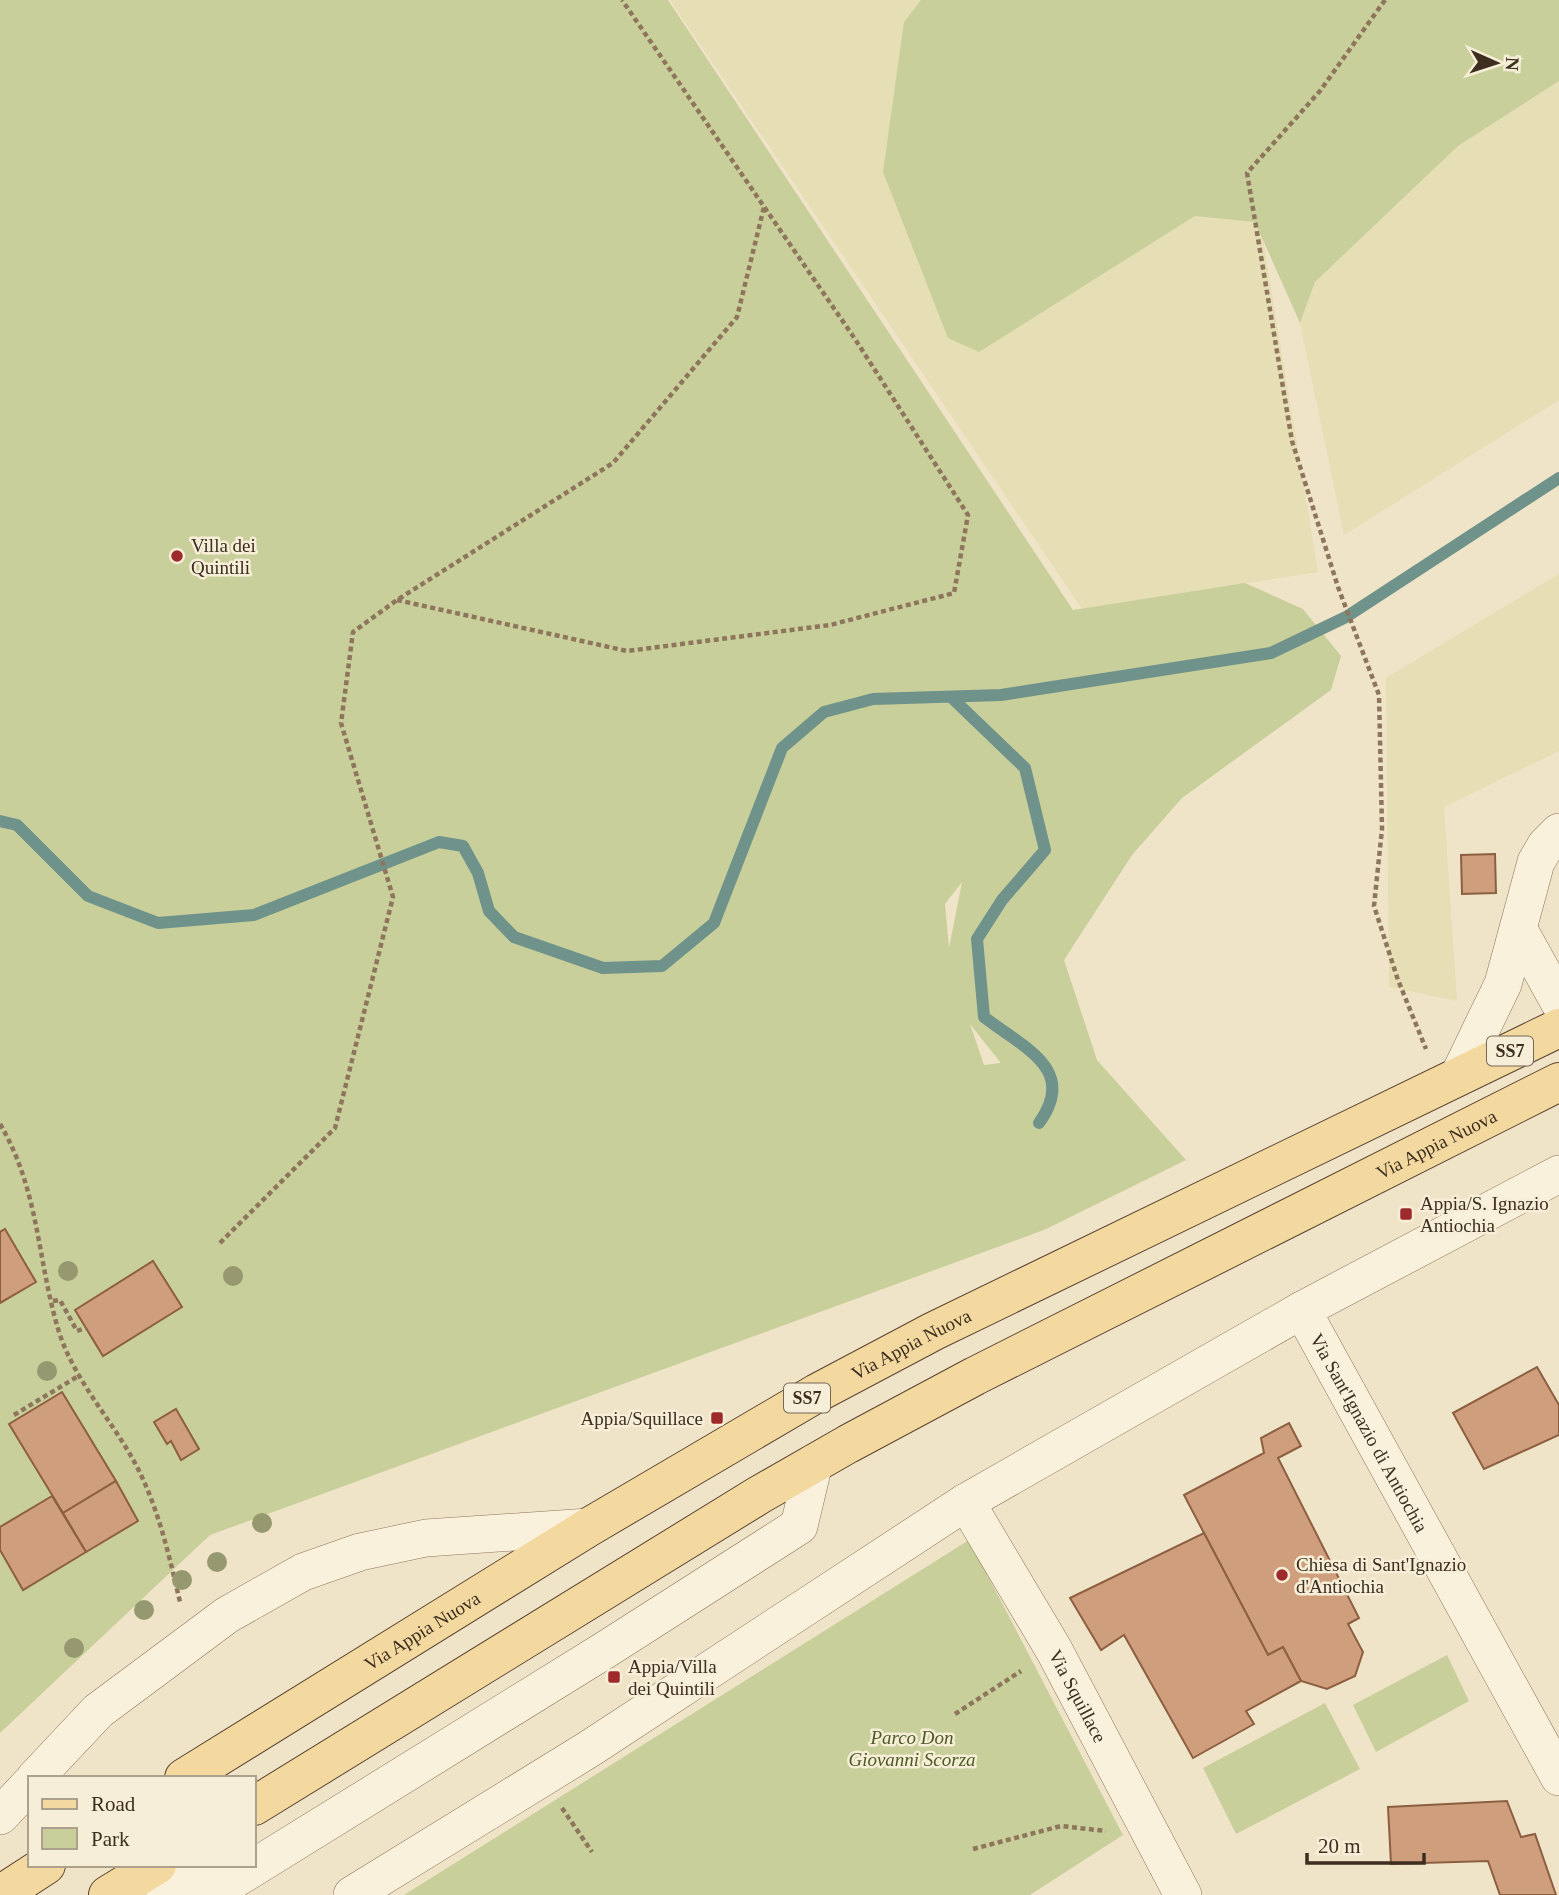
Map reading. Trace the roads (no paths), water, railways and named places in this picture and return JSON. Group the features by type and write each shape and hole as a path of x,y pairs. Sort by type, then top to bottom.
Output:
{"main road":[{"name":"Via Appia Nuova","path":"187,1776 738,1437 934,1331 1559,1028"},
{"name":"Via Appia Nuova","path":"256,1804 814,1463 975,1376 1559,1082"},
{"path":"0,1895 43,1867"}],"street":[{"path":"1449,1079 1503,984 1536,862 1546,845 1559,832"},
{"path":"1519,930 1559,1002"},
{"path":"352,1895 542,1778 966,1502 1302,1310 1559,1174"},
{"name":"Via Sant'Ignazio di Antiochia","path":"1302,1310 1559,1777"},
{"path":"256,1865 605,1650 799,1525 814,1463"},
{"name":"Via Squillace","path":"966,1502 1054,1650 1183,1895"},
{"path":"38,1776 98,1711 227,1615 303,1572 360,1552 426,1538 589,1527"},
{"path":"0,1816 28,1786"},
{"path":"135,1879 232,1881 253,1867"}],"waterway":[{"path":"0,821 17,825 88,896 158,923 254,915 439,842 463,846 478,873 489,911 514,937 603,968 662,966 714,923 782,748 824,712 873,699 1001,695 1271,653 1346,617 1559,478"},
{"path":"951,697 1025,768 1045,850 1002,900 977,939 984,1017 1029,1050 1041,1061 1049,1074 1052,1088 1049,1104 1039,1123"}],"place":[{"name":"Villa dei Quintili","path":"177,556"},
{"name":"Appia/S. Ignazio Antiochia","path":"1406,1214"},
{"name":"Appia/Squillace","path":"717,1418"},
{"name":"Chiesa di Sant'Ignazio d'Antiochia","path":"1282,1575"},
{"name":"Appia/Villa dei Quintili","path":"614,1677"}],"park label":[{"name":"Parco Don Giovanni Scorza","path":"912,1748"}]}
